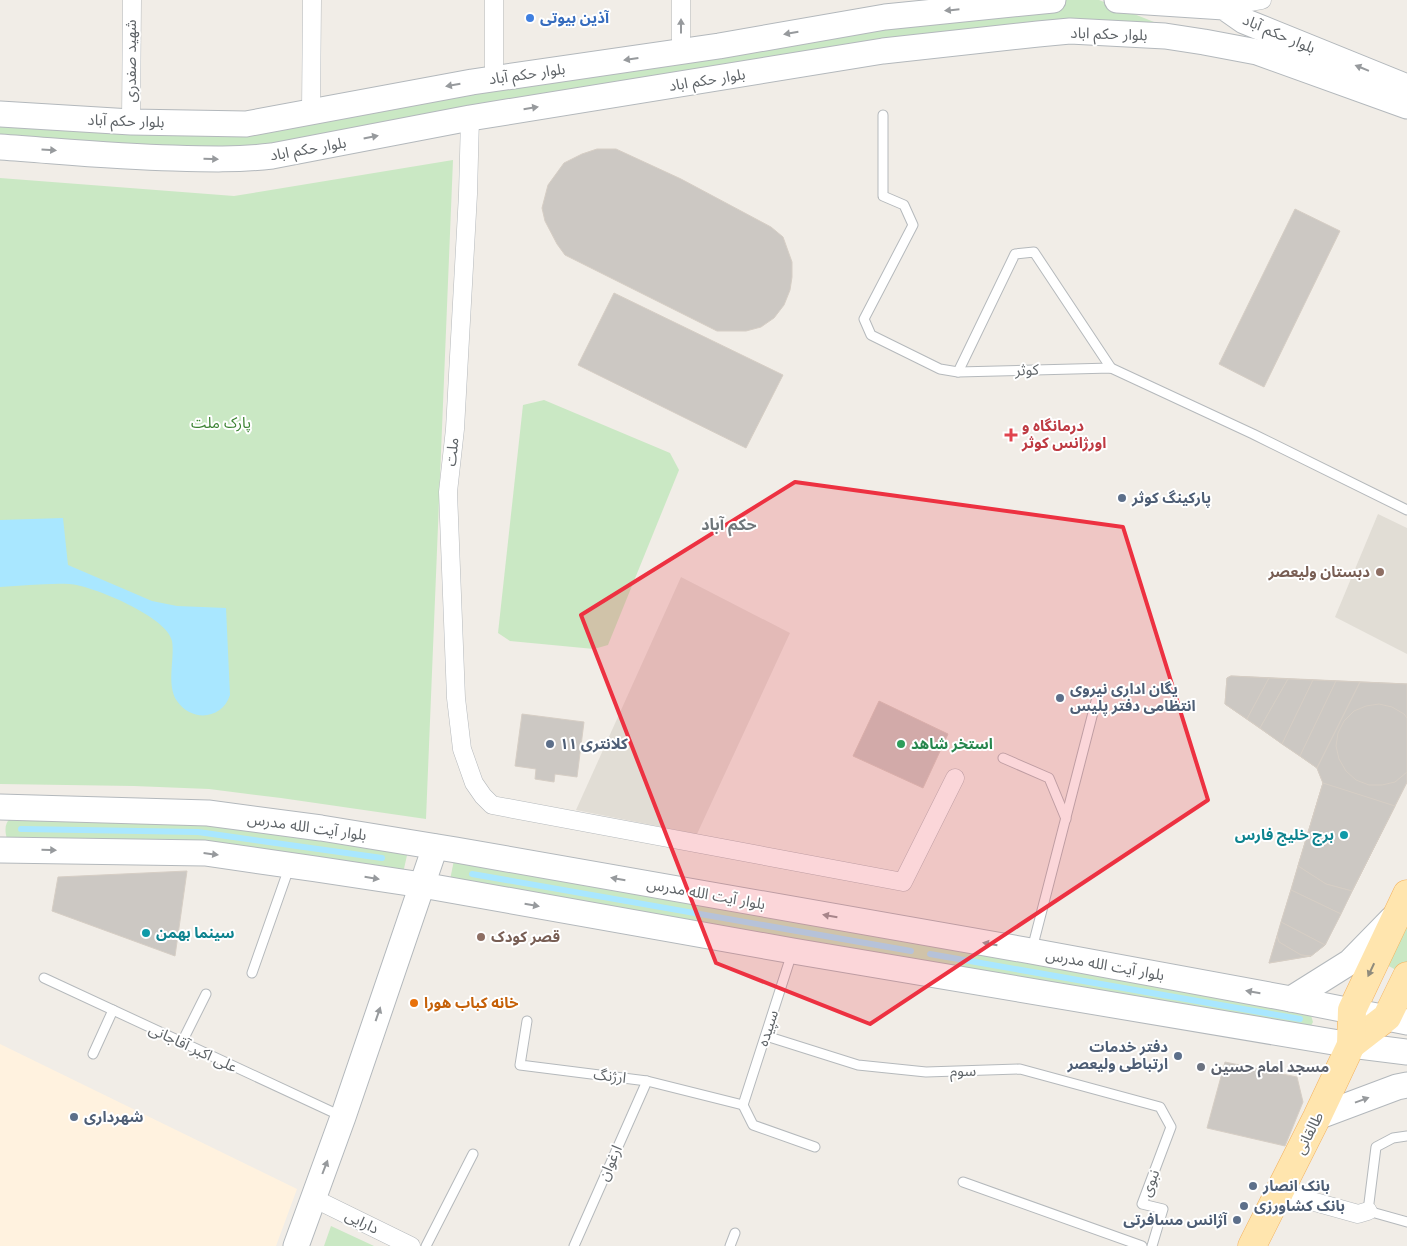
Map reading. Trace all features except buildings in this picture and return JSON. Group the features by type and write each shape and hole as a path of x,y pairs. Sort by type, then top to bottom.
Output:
{"main road":[{"name":"بلوار حکم آباد","path":"0,114 131,122 246,124 494,79 681,51 885,9 1053,0"},
{"path":"1118,0 1224,3 1223,45"},
{"name":"بلوار حکم آباد","path":"1224,3 1244,21 1407,86"},
{"name":"بلوار حکم اباد","path":"0,147 142,157 249,159 470,118 883,51 1070,31 1165,36 1257,52 1407,106"},
{"name":"بلوار آیت الله مدرس","path":"0,807 208,813 322,828 1031,951 1397,1019"},
{"path":"296,1246 343,1117 435,847"},
{"path":"0,850 205,853 290,865 422,885 1351,1045 1407,1052"},
{"path":"1351,1045 1352,1010 1403,903"},
{"path":"1291,999 1350,962 1403,903"},
{"path":"1351,1045 1397,1019 1407,976"},
{"name":"طالقانی","path":"1252,1246 1351,1045"},
{"path":"1317,1117 1407,1084"}],"street":[{"name":"شهید صفدری","path":"131,122 132,0"},
{"path":"312,0 312,111"},
{"path":"494,0 494,79"},
{"path":"681,0 681,51"},
{"path":"1224,3 1262,0"},
{"name":"ملت","path":"470,118 468,194 455,429 448,492 456,698 462,749 474,783 483,796 492,805 903,882 955,778"},
{"path":"1279,1192 1358,1214 1368,1211"},
{"name":"دارایی","path":"313,1198 411,1246"}],"lane":[{"name":"کوثر","path":"883,115 883,196 904,205 912,225 864,319 871,335 940,369 958,372 1111,368 1253,434 1407,510"},
{"path":"958,372 1015,254 1034,252 1111,368"},
{"path":"1031,951 1096,701"},
{"path":"1003,758 1049,778 1066,819"},
{"path":"252,973 290,865"},
{"name":"سپیده","path":"743,1105 793,950"},
{"name":"علی اکبر آقاجانی","path":"44,978 343,1117"},
{"path":"182,1042 206,994"},
{"path":"93,1054 113,1010"},
{"name":"ارژنگ","path":"527,1021 520,1066 646,1081 743,1105"},
{"name":"سوم","path":"766,1036 858,1066 926,1072 1020,1069 1160,1107"},
{"name":"ارغوان","path":"574,1246 646,1081"},
{"path":"743,1105 752,1125 814,1147"},
{"name":"نبوی","path":"1152,1246 1163,1210 1142,1204 1171,1127 1160,1107"},
{"path":"1407,1136 1393,1138 1376,1147 1368,1211 1407,1222"},
{"path":"426,1246 473,1154"},
{"path":"963,1182 1142,1246"},
{"path":"730,1246 735,1233"}],"highlighted area":[{"path":"795,482 1123,527 1208,800 870,1024 716,963 581,615"}],"shaded area":[{"name":"دبستان ولیعصر","path":"1378,514 1407,528 1407,654 1335,617"},
{"path":"681,577 790,633 697,834 576,810"},
{"name":"شهرداری","path":"0,1044 297,1189 276,1246 0,1246"}],"green space":[{"path":"1053,0 1099,0 1204,42 1070,31 273,156 0,147 0,114 246,124"},
{"name":"پارک ملت","path":"453,160 426,819 209,789 0,784 0,178 234,196"},
{"path":"544,400 670,453 679,470 608,645 594,649 510,641 498,633 523,405"},
{"path":"22,808 410,842 401,882 7,839 6,824"},
{"path":"456,850 1310,1012 1313,1022 1308,1031 448,890"},
{"path":"1407,894 1407,976 1376,959"},
{"path":"331,1226 374,1246 324,1246"}],"water":[{"path":"63,518 68,565 152,601 177,606 226,608 230,695 220,709 206,715 198,715 183,708 177,701 172,687 172,641 167,632 157,622 127,604 94,590 69,584 0,587 0,520"}],"waterway":[{"path":"21,829 198,832 382,858"},
{"path":"472,874 911,951"},
{"path":"930,954 1300,1019"}],"place":[{"name":"آذین بیوتی","path":"530,18"},
{"name":"درمانگاه و اورژانس کوثر","path":"1011,435"},
{"name":"پارکینگ کوثر","path":"1122,498"},
{"name":"دبستان ولیعصر","path":"1380,572"},
{"name":"یگان اداری نیروی انتظامی دفتر پلیس","path":"1060,698"},
{"name":"کلانتری ۱۱","path":"550,744"},
{"name":"استخر شاهد","path":"901,744"},
{"name":"برج خلیج فارس","path":"1344,835"},
{"name":"سینما بهمن","path":"146,933"},
{"name":"قصر کودک","path":"481,937"},
{"name":"خانه کباب هورا","path":"414,1003"},
{"name":"دفتر خدمات ارتباطی ولیعصر","path":"1178,1056"},
{"name":"مسجد امام حسین","path":"1201,1067"},
{"name":"شهرداری","path":"74,1117"},
{"name":"بانک انصار","path":"1253,1186"},
{"name":"بانک کشاورزی","path":"1244,1206"},
{"name":"آژانس مسافرتی","path":"1237,1220"}],"district":[{"name":"حکم آباد","path":"729,524"}]}
